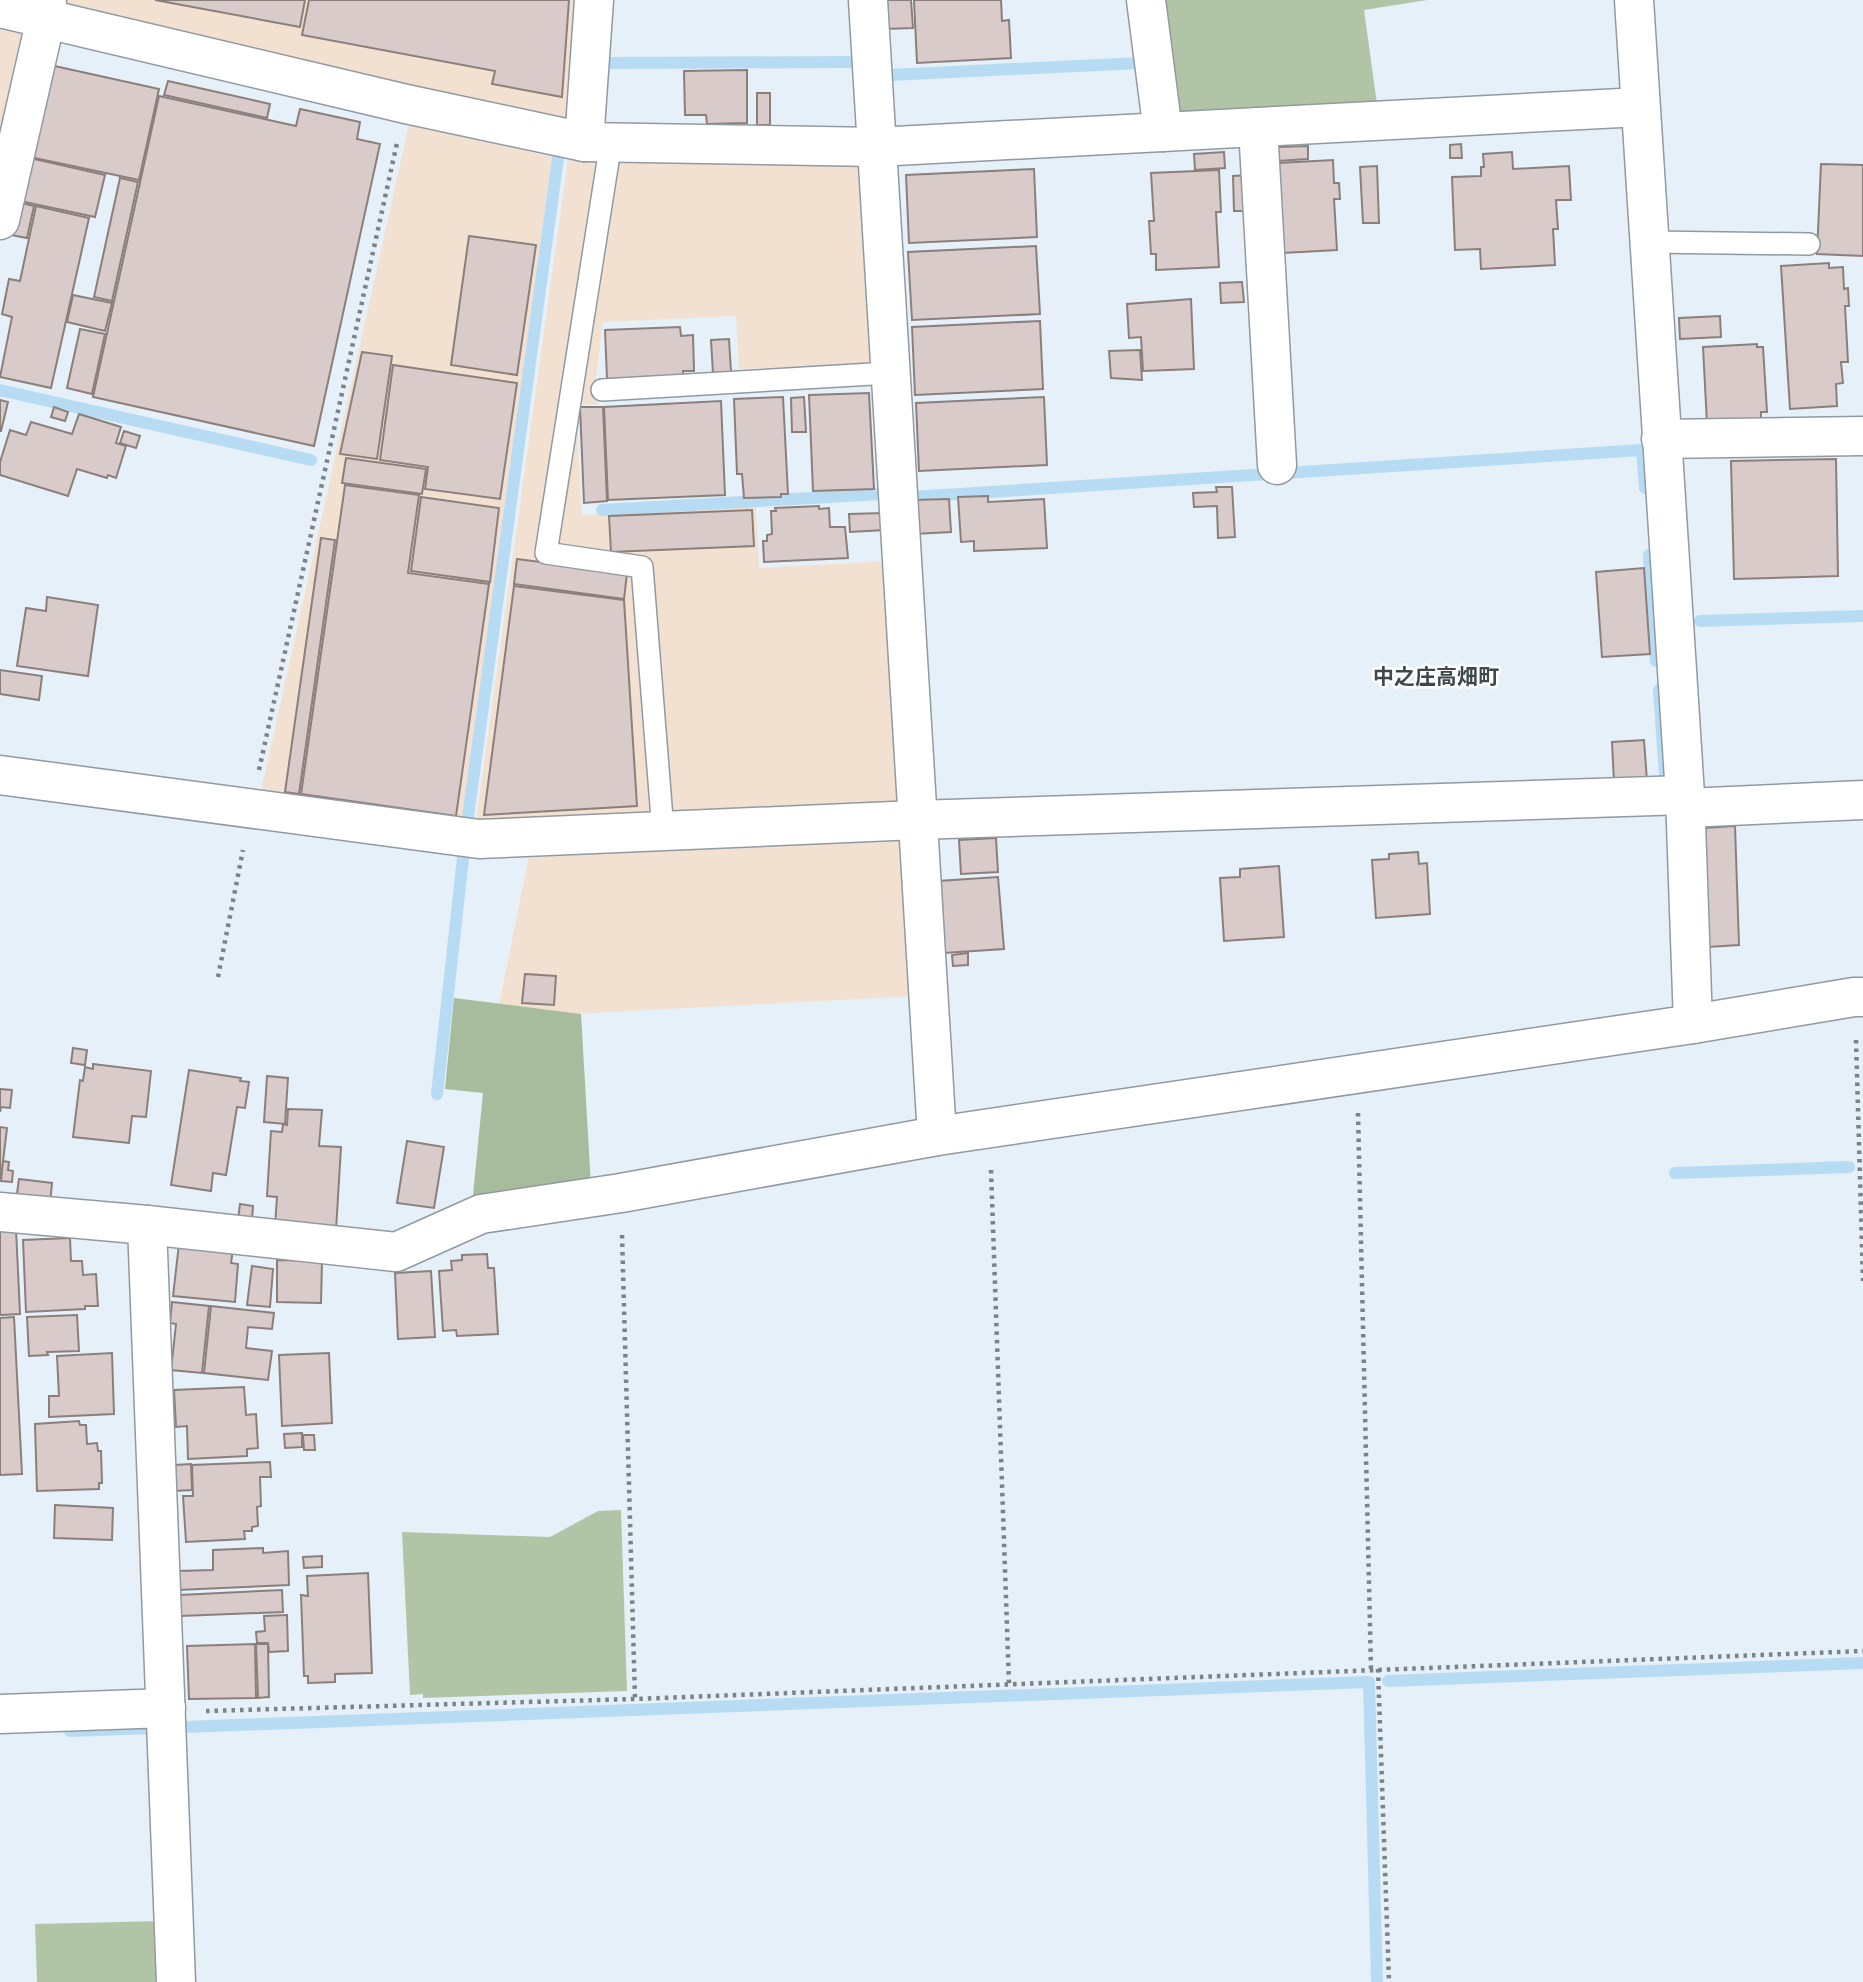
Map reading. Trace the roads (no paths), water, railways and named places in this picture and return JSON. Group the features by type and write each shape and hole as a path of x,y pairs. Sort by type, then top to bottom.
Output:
{"street":[{"path":"594,0 598,142"},
{"path":"868,0 937,1136"},
{"path":"1146,0 1163,132"},
{"path":"1634,0 1686,801 1693,1024"},
{"path":"0,8 47,9 406,104 598,142 876,147 1640,107"},
{"path":"0,220 47,9"},
{"path":"1258,127 1277,465"},
{"path":"1661,439 1863,436"},
{"path":"0,775 479,839 916,820 1686,801 1863,800"},
{"path":"0,1212 396,1252 481,1214 621,1193 937,1136 1859,997"},
{"path":"146,1225 176,1982"},
{"path":"0,1714 166,1710"}],"lane":[{"path":"598,142 546,553 642,567 663,831"},
{"path":"1649,242 1809,243"},
{"path":"602,390 889,373"}],"waterway":[{"path":"609,63 856,62"},
{"path":"890,75 1140,63"},
{"path":"467,824 558,158"},
{"path":"0,390 311,460"},
{"path":"912,497 1642,450 1645,488"},
{"path":"602,510 882,494"},
{"path":"1649,555 1656,661"},
{"path":"1700,621 1863,616"},
{"path":"1659,690 1665,777"},
{"path":"437,1094 464,849"},
{"path":"1675,1173 1849,1167"},
{"path":"1388,1681 1863,1663"},
{"path":"185,1727 1369,1682 1377,1982"},
{"path":"70,1731 155,1728"}],"district":[{"name":"中之庄高畑町","path":"1436,677"}]}
